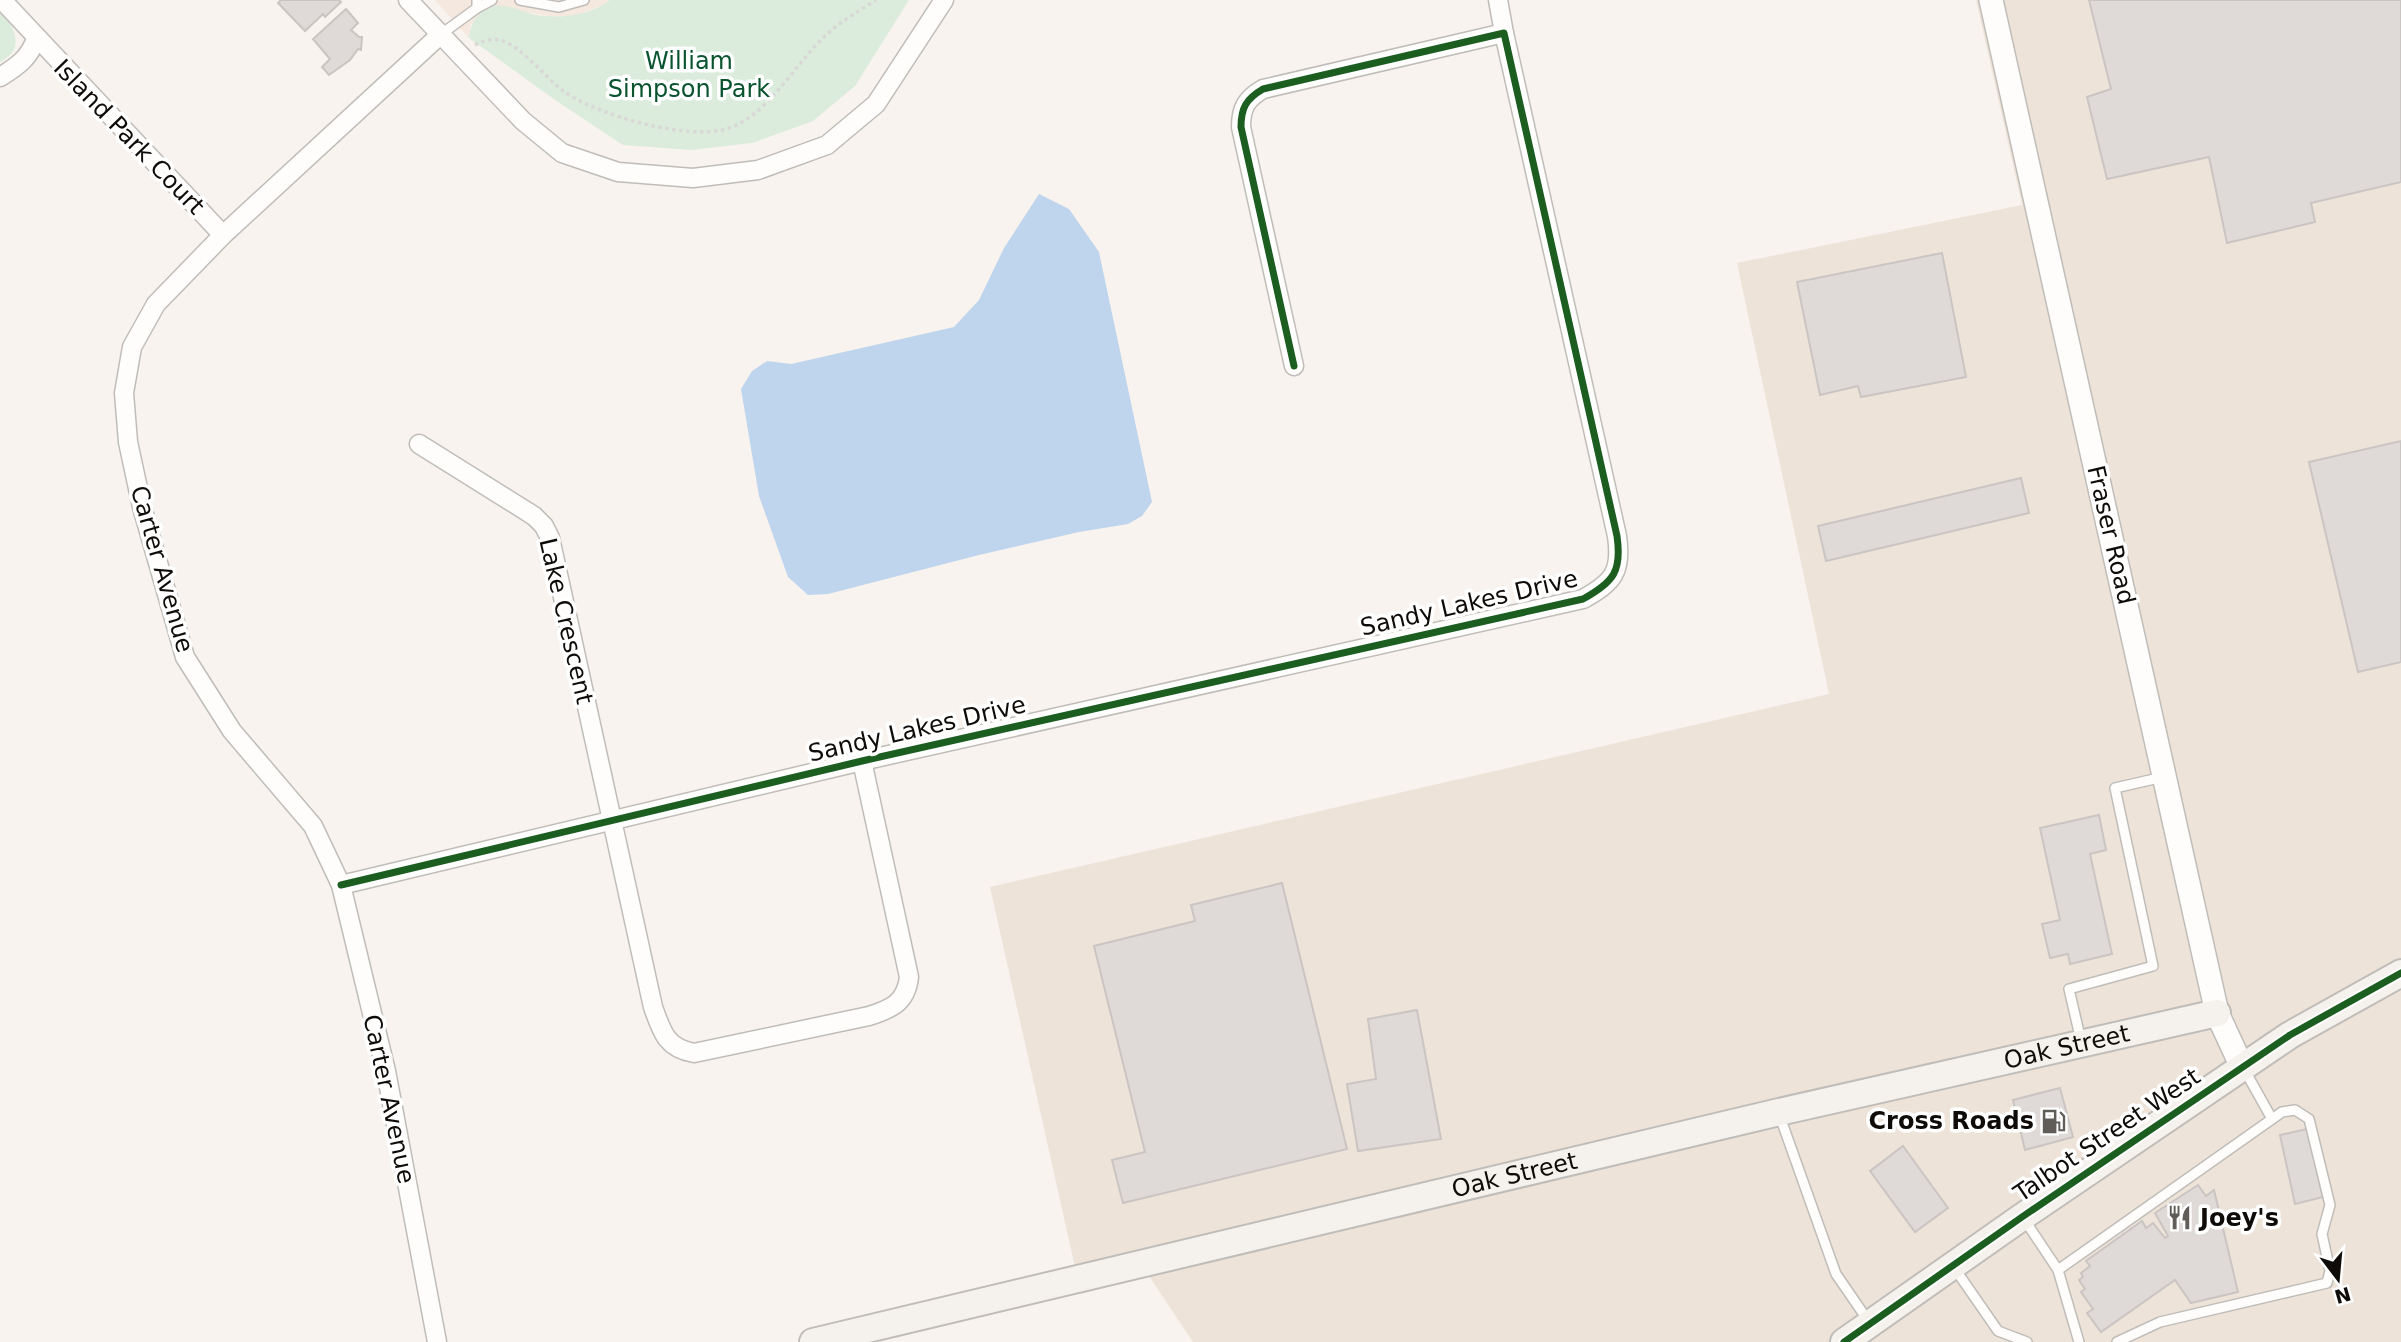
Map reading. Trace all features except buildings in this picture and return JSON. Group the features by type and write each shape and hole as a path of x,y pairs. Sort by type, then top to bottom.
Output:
{"main road":[{"name":"Talbot Street West","path":"1844,1342 1952,1265 2290,1035 2401,973"},
{"name":"Oak Street","path":"813,1342 1779,1112 2217,1013"}],"street":[{"name":"Island Park Court","path":"2,0 223,235"},
{"path":"408,0 523,121 562,153 618,172 693,177 758,170 827,145 876,104 944,0"},
{"name":"Sandy Lakes Drive","path":"341,885 862,761 1583,599 1603,588 1616,570 1619,553 1617,536 1498,0"},
{"name":"Fraser Road","path":"1992,0 2217,1013 2242,1067"},
{"path":"1294,366 1241,127 1241,110 1249,97 1263,89 1504,33"},
{"name":"Carter Avenue","path":"437,1342 386,1071 341,885 313,826 232,731 185,657 142,507 128,442 124,393 132,347 156,304 223,235 440,35"},
{"name":"Island Park Court","path":"0,77 23,63 31,53 36,39"},
{"name":"Lake Crescent","path":"419,444 521,507 544,526 554,551 653,1007 668,1041 680,1051 694,1053 869,1016 888,1010 900,1000 907,989 909,977 862,761"}],"lane":[{"path":"440,35 477,4 492,0"},
{"path":"520,0 559,7 584,0"},
{"path":"2081,1043 2069,989 2152,966 2115,788 2165,777"},
{"path":"2242,1067 2272,1119"},
{"path":"2058,1270 2282,1112 2295,1110 2309,1119 2330,1205 2322,1234 2330,1271 2327,1283 2160,1322 2117,1342"},
{"path":"1779,1112 1836,1274 1870,1323"},
{"path":"2022,1217 2058,1270 2079,1342"},
{"path":"1952,1265 1998,1331 2027,1342"}],"path":[{"path":"472,46 488,40 505,42 566,93 593,107 652,125 712,132 730,128 752,115 824,36 843,20 876,0"}],"shaded area":[{"path":"435,0 610,0 573,16 524,12 471,24 469,38"},
{"path":"1976,0 2401,0 2401,1342 1193,1342 1149,1276 1081,1294 990,887 1829,694 1737,263 2022,205"}],"green space":[{"name":"William Simpson Park","path":"610,0 909,0 855,86 813,121 752,143 692,150 623,145 469,38 480,13 498,5 537,15 565,16 594,9"},
{"path":"0,11 10,24 15,44 8,57 0,62"}],"water":[{"path":"1039,194 1069,209 1099,252 1152,502 1142,516 1128,524 1079,532 979,555 828,594 808,595 788,577 759,496 741,389 752,371 767,361 791,364 954,327 979,300 1004,248"}],"cycle path":[{"path":"341,885 862,761 1583,599 1602,587 1617,567 1617,536 1504,33 1263,89 1252,96 1246,105 1241,127 1294,366"},
{"path":"1844,1342 2290,1035 2401,973"}],"place":[{"name":"Cross Roads","path":"2054,1121"},
{"name":"Joey's","path":"2180,1218"}]}
